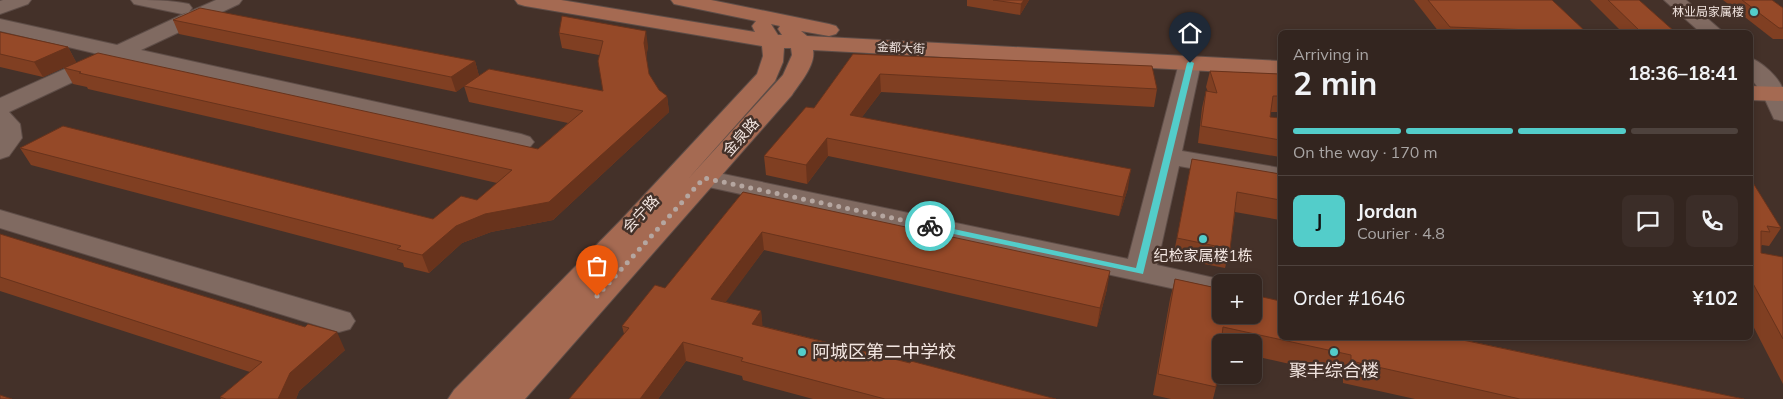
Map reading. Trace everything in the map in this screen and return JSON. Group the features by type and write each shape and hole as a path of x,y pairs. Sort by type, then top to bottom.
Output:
{"main road":[{"name":"金都大街","path":"525,0 784,35 1278,68"},
{"path":"681,0 752,5 784,35"},
{"name":"金都大街","path":"784,35 858,36 1278,55"},
{"name":"金泉路","path":"504,399 784,90 801,63 803,55 784,35"},
{"name":"会宁路","path":"466,399 631,226 767,76 784,35"}],"street":[{"path":"0,8 21,0"},
{"path":"142,0 182,8"},
{"path":"0,108 232,0"},
{"path":"1674,0 1710,30"},
{"path":"0,24 521,142"},
{"path":"1140,272 1190,63"},
{"path":"0,116 8,122 11,129 10,138 0,151"},
{"path":"1168,156 1278,176"},
{"path":"704,178 1212,287"},
{"path":"0,219 339,321"}],"building":[{"path":"993,0 1024,0 1021,4"},
{"path":"1428,0 1552,0 1584,30 1532,30 1450,27"},
{"path":"1608,0 1639,0 1673,30 1639,30"},
{"path":"1742,0 1772,0 1783,8 1783,28 1779,28"},
{"path":"200,8 475,61 451,77 173,20"},
{"path":"562,16 646,31 644,43 649,74 659,90 667,96 549,202 485,214 456,226 422,255 397,249 401,246 20,148 63,126 433,219 461,196 477,200 512,170 79,73 81,72 64,68 98,53 538,149 583,111 464,86 489,69 603,91 598,61 603,41 559,33"},
{"path":"0,32 68,47 34,62 0,54"},
{"path":"853,54 1152,66 1157,89 880,74 850,115 1131,169 1123,197 827,138 806,165 764,156 806,107 814,108"},
{"path":"1210,71 1278,74 1278,96 1273,96 1270,117 1278,118 1278,140 1201,126 1206,91 1217,93"},
{"name":"纪检家属楼1栋","path":"1192,159 1278,174 1278,200 1237,192 1230,249 1177,238"},
{"path":"1753,183 1781,228 1767,226 1770,232 1761,231 1761,253 1783,257 1783,339 1753,284"},
{"path":"743,192 1110,271 1100,308 762,232 711,299 761,311 752,324 910,363 911,361 1056,399 885,399 741,361 743,358 683,342 640,399 569,399 629,328 622,326 655,285 665,288"},
{"path":"0,234 305,327 308,324 337,332 290,373 278,399 226,399 220,397 262,362 0,277"},
{"path":"1175,279 1212,287 1212,324 1262,324 1262,297 1278,301 1278,339 1223,327 1222,334 1212,334 1212,384 1216,384 1216,387 1158,374"},
{"path":"1282,340 1463,340 1744,399 1520,399 1351,361 1351,355"},
{"path":"0,395 12,399 0,399"}],"way so far":[{"path":"597,296 704,178 930,226"}],"place":[{"name":"林业局家属楼","path":"1754,12"},
{"name":"纪检家属楼1栋","path":"1203,239"},
{"name":"阿城区第二中学校","path":"802,352"},
{"name":"聚丰综合楼","path":"1334,352"}],"route":[{"path":"930,226 1140,272 1190,63"}]}
